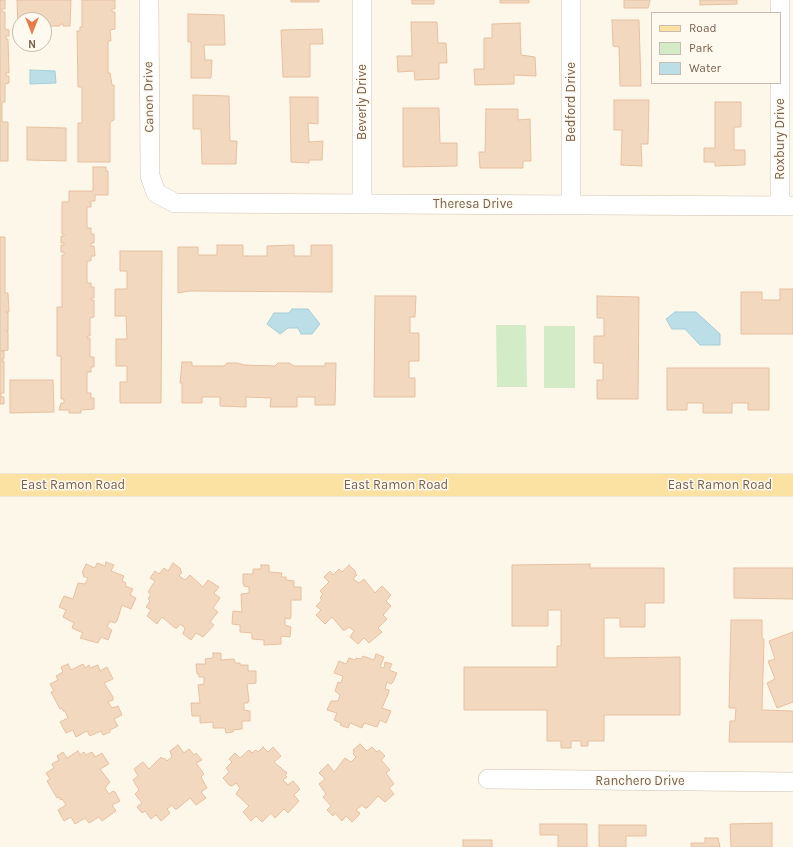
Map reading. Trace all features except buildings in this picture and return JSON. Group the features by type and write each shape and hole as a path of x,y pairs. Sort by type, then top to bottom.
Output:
{"main road":[{"name":"East Ramon Road","path":"0,485 793,485"}],"street":[{"name":"Canon Drive","path":"148,0 150,176 156,192"},
{"name":"Beverly Drive","path":"362,0 362,203"},
{"name":"Bedford Drive","path":"571,0 571,204"},
{"name":"Roxbury Drive","path":"780,0 780,12"},
{"name":"Roxbury Drive","path":"781,29 787,206"},
{"name":"Theresa Drive","path":"156,192 175,203 787,206"},
{"name":"Ranchero Drive","path":"488,779 793,782"}],"green space":[{"path":"496,325 526,325 527,387 497,387"},
{"path":"544,326 575,326 575,388 544,388"}],"water":[{"path":"30,70 55,71 56,83 30,84"},
{"path":"292,309 308,309 320,324 312,334 301,334 298,328 288,328 280,334 267,324 274,313 289,313"},
{"path":"675,312 696,312 720,334 720,345 700,345 685,329 672,329 666,319"}]}
